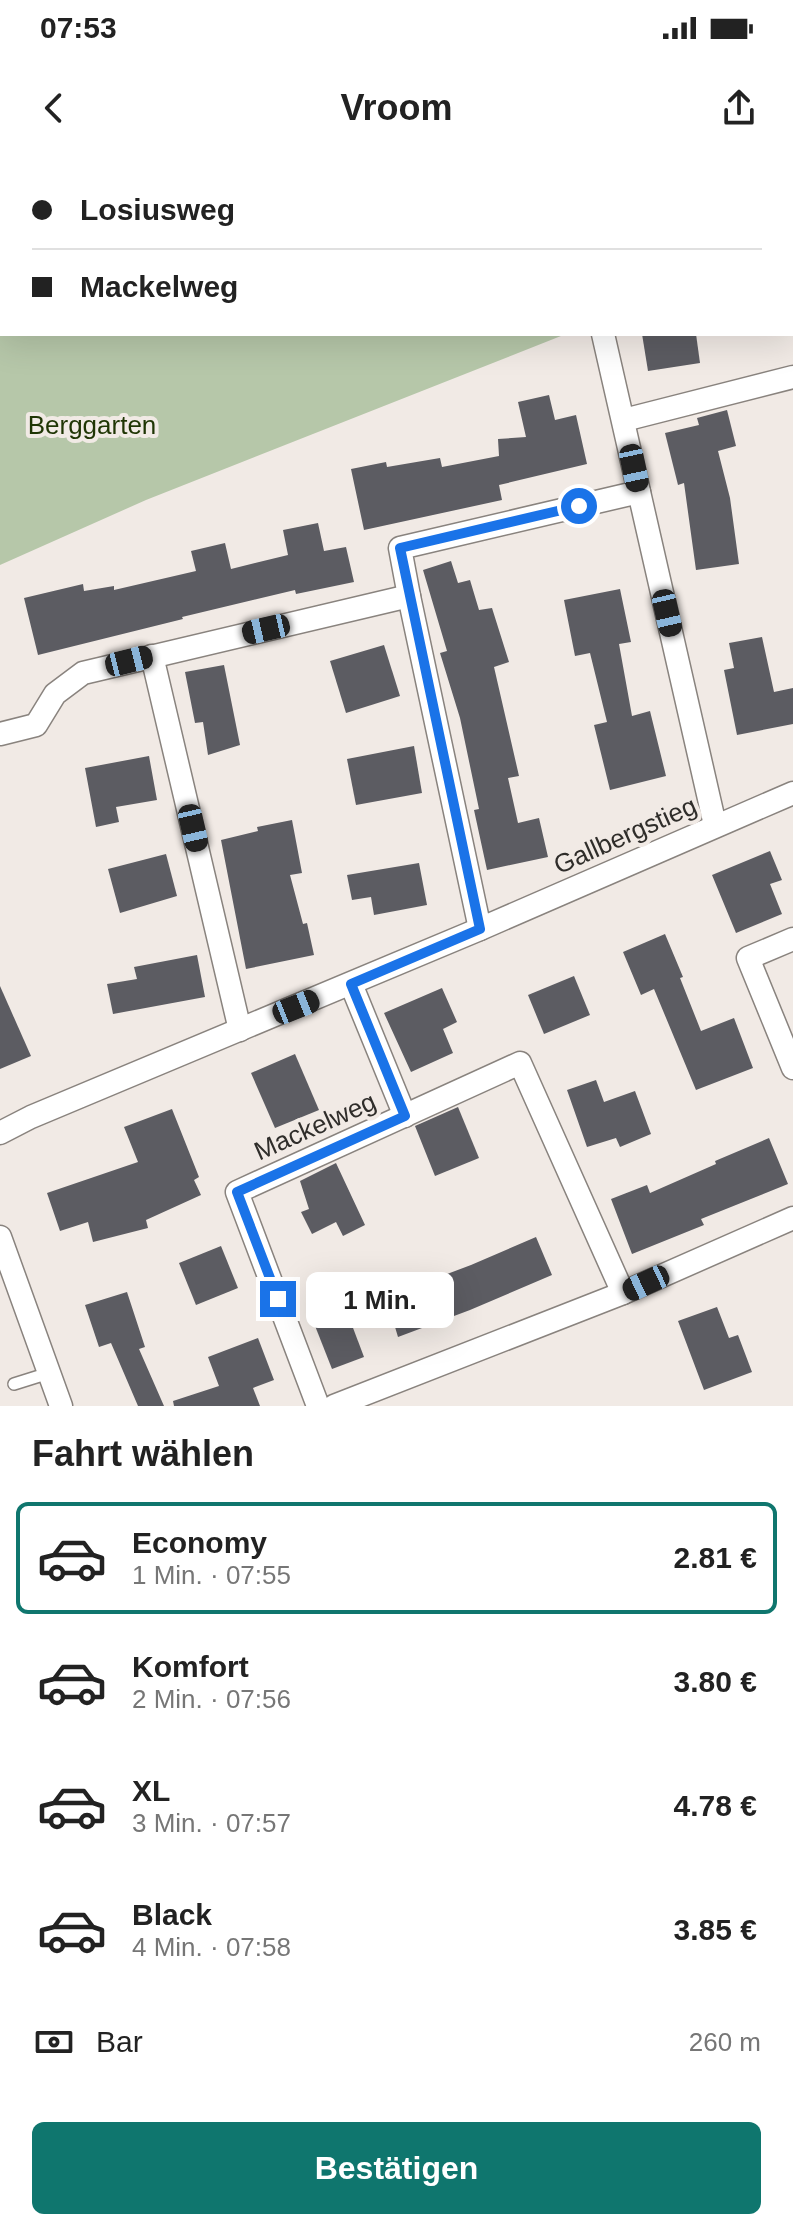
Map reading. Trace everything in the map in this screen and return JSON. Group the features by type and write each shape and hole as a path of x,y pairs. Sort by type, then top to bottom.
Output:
{"street":[{"path":"603,336 715,825"},
{"path":"624,420 793,377"},
{"path":"480,929 400,548 639,492"},
{"path":"0,734 36,725 55,694 83,673 409,596"},
{"path":"152,656 240,1030"},
{"name":"Gallbergstieg","path":"0,1133 31,1117 351,984 793,793"},
{"path":"793,939 748,958 793,1068"},
{"name":"Mackelweg","path":"351,984 405,1116"},
{"name":"Mackelweg","path":"318,1406 237,1192 520,1063 623,1293"},
{"path":"334,1406 623,1293 793,1218"},
{"path":"0,1237 61,1406"}],"lane":[{"path":"14,1384 49,1373"}],"green space":[{"name":"Berggarten","path":"0,336 561,336 146,500 0,565"}],"building":[{"path":"642,336 696,336 700,363 648,371"},
{"path":"549,395 555,420 576,415 587,464 499,485 502,500 364,530 351,469 386,462 387,467 440,458 442,467 499,456 498,439 526,437 518,402"},
{"path":"727,410 736,446 718,451 730,498 739,564 696,570 684,483 678,485 665,433 699,425 697,418"},
{"path":"318,523 324,551 346,547 354,582 296,594 295,590 38,655 24,598 83,584 84,591 114,586 114,590 196,571 191,551 225,543 231,569 288,555 283,530"},
{"path":"451,561 458,583 470,580 479,610 492,608 509,662 494,667 519,776 508,778 518,823 539,818 548,857 487,870 474,810 479,809 460,718 440,653 447,651 423,570"},
{"path":"620,589 631,642 619,644 632,716 650,711 666,776 610,790 594,725 607,722 590,653 575,656 564,600"},
{"path":"762,637 774,692 793,688 793,724 737,735 724,670 734,668 729,643"},
{"path":"384,645 400,696 346,713 330,661"},
{"path":"224,665 240,745 208,755 203,722 195,723 185,672"},
{"path":"414,746 422,793 356,805 347,759"},
{"path":"149,756 157,800 116,807 119,822 96,827 85,768"},
{"path":"292,820 302,873 290,875 303,924 307,923 314,955 246,969 221,840 258,831 257,827"},
{"path":"770,851 782,880 770,884 782,914 736,933 712,875"},
{"path":"166,854 177,896 120,913 108,869"},
{"path":"419,863 427,905 374,915 371,897 352,900 347,875"},
{"path":"665,934 701,1031 734,1018 753,1068 696,1090 654,989 641,995 623,952"},
{"path":"197,955 205,997 113,1014 107,984 137,979 134,967"},
{"path":"574,976 590,1015 544,1034 528,995"},
{"path":"0,986 31,1056 0,1069"},
{"path":"442,988 457,1022 443,1029 453,1053 411,1072 384,1013"},
{"path":"295,1054 319,1110 275,1128 251,1073"},
{"path":"596,1080 604,1102 635,1091 651,1134 620,1147 616,1138 587,1147 567,1090"},
{"path":"458,1107 479,1158 435,1176 415,1126"},
{"path":"172,1109 199,1177 194,1180 201,1195 146,1220 148,1228 93,1242 88,1222 60,1231 47,1193 138,1162 124,1127"},
{"path":"769,1138 788,1184 701,1219 704,1225 632,1254 611,1199 647,1185 650,1193"},
{"path":"336,1163 365,1225 343,1236 336,1222 312,1234 301,1212 309,1209 300,1181"},
{"path":"536,1237 552,1275 398,1337 386,1297"},
{"path":"221,1246 238,1288 196,1305 179,1263"},
{"path":"127,1292 145,1347 139,1349 164,1406 138,1406 111,1343 99,1347 85,1305"},
{"path":"341,1296 364,1357 332,1369 308,1308"},
{"path":"717,1307 729,1338 738,1335 752,1372 704,1390 678,1321"},
{"path":"258,1338 274,1380 253,1388 260,1406 174,1406 173,1401 219,1386 208,1357"}],"route":[{"path":"278,1299 237,1192 405,1116 351,984 480,929 400,548 579,506"}]}
